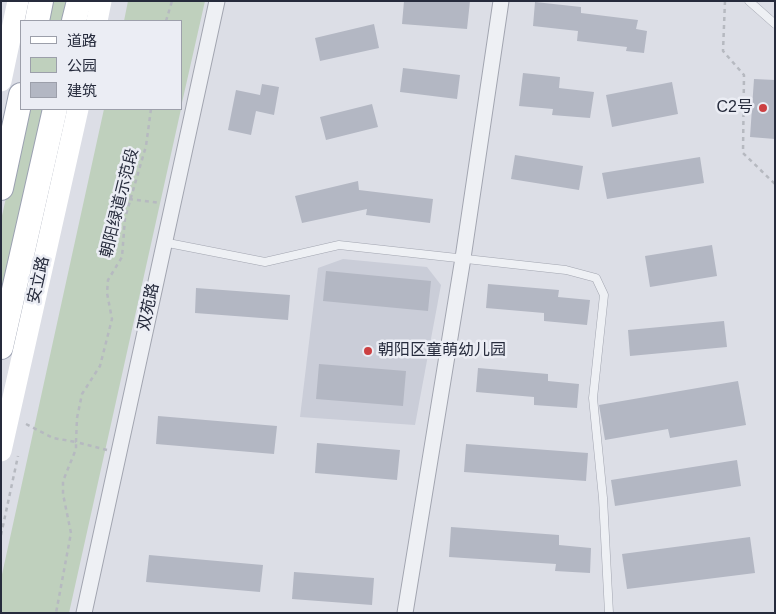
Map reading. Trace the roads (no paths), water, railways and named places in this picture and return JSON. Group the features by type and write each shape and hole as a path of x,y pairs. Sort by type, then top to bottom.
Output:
{"main road":[{"path":"37,20 42,1"},
{"path":"74,20 79,1"},
{"path":"1,188 20,100"},
{"name":"安立路","path":"1,347 55,110"}],"street":[{"path":"1,81 18,1"},
{"path":"97,20 102,1"},
{"name":"双苑路","path":"84,613 163,242 217,1"},
{"path":"406,613 502,1"},
{"name":"安立路","path":"1,451 78,110"}],"lane":[{"path":"749,1 775,24"},
{"path":"163,242 265,262 339,245 574,272 596,278 604,295 593,398 603,498 609,613"}],"place":[{"name":"C2号","path":"763,108"},
{"name":"朝阳区童萌幼儿园","path":"368,351"}]}
